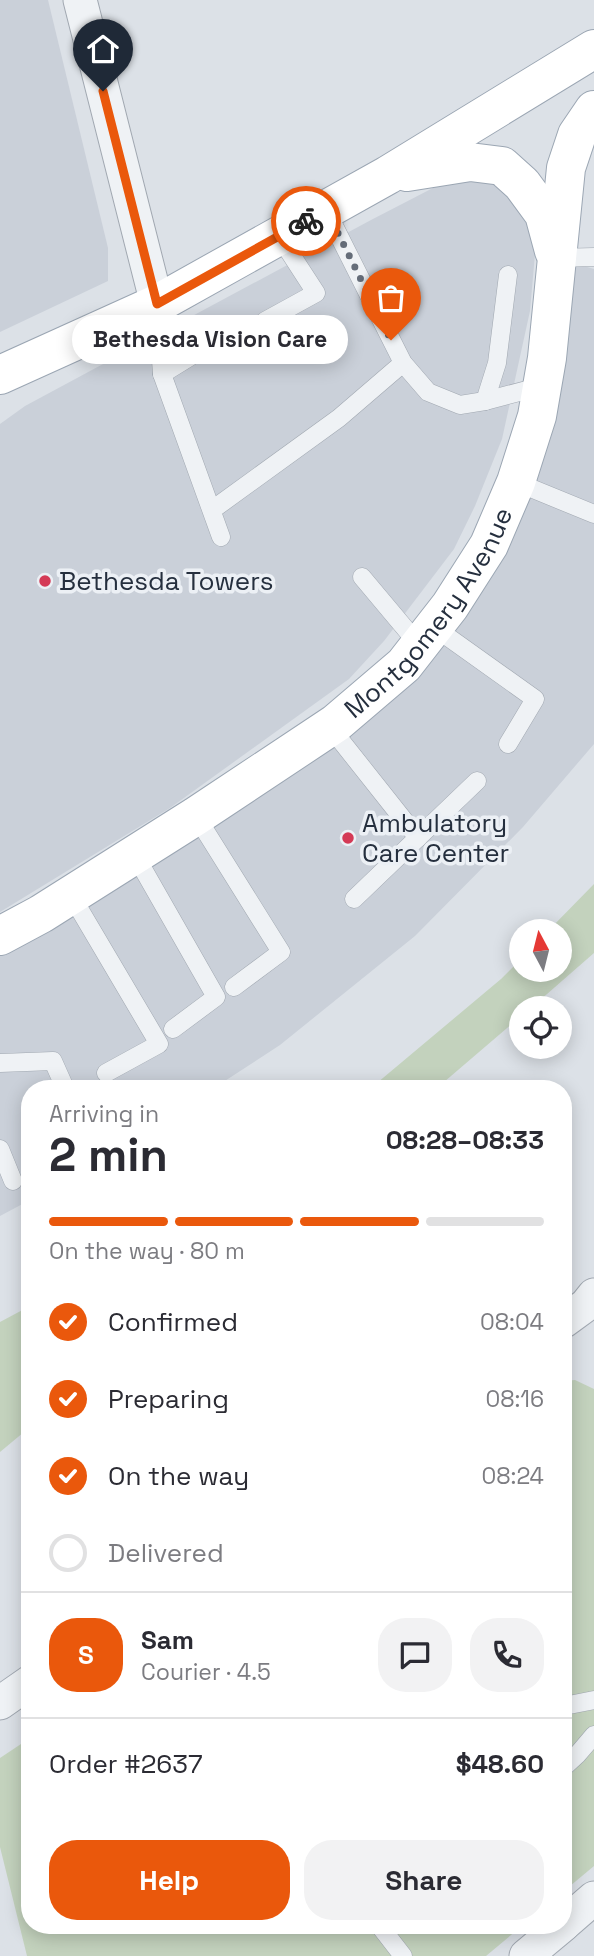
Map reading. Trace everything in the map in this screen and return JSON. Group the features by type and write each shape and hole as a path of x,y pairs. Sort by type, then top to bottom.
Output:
{"main road":[{"path":"0,375 157,304 388,176 594,49"},
{"name":"Montgomery Avenue","path":"0,936 135,855 330,727 404,665 450,606 489,545 516,482 537,416 547,358 566,168 577,135 594,110"},
{"path":"388,176 470,162 502,166 522,184 544,214 556,258"},
{"path":"0,405 92,334"}],"street":[{"path":"80,0 157,304"},
{"path":"0,1703 21,1688"},
{"path":"572,1917 594,1898"},
{"path":"526,1956 552,1934"}],"lane":[{"path":"326,209 404,363 428,392 460,405 542,386"},
{"path":"265,321 316,293 279,236"},
{"path":"556,258 594,257"},
{"path":"485,401 497,363 508,275"},
{"path":"157,304 162,374 221,537"},
{"path":"162,374 230,332"},
{"path":"212,510 339,418 404,363"},
{"path":"516,482 594,514"},
{"path":"362,577 426,636 535,699 508,744"},
{"path":"330,727 418,838"},
{"path":"354,899 477,781"},
{"path":"195,816 281,951 234,987"},
{"path":"135,855 216,997 173,1029"},
{"path":"71,895 159,1044 106,1073"},
{"path":"0,1063 53,1062 61,1080"},
{"path":"0,1149 13,1181"},
{"path":"572,1704 594,1700"},
{"path":"572,1760 594,1735"},
{"path":"387,1934 403,1956"}],"shaded area":[{"path":"0,0 48,0 108,248 108,281 0,332"},
{"path":"477,171 522,198 535,254 530,311 502,439 454,549 384,641 349,679 170,808 0,912 0,424 25,406 371,220 462,173"},
{"path":"556,258 594,269 594,744 523,827 415,936 280,1045 226,1080 21,1080 21,1205 0,1216 0,936 337,723 489,545"}],"green space":[{"path":"594,884 594,953 572,972 572,919 560,919"},
{"path":"509,971 509,982 561,982 545,996 509,996 509,1026 446,1080 381,1080"},
{"path":"21,1311 21,1434 0,1452 0,1322"},
{"path":"572,1380 594,1389 594,1866 572,1884"},
{"path":"21,1744 21,1932 0,1847 0,1758"},
{"path":"22,1934 512,1934 486,1956 27,1956"}],"way so far":[{"path":"306,221 326,209 391,340"}],"place":[{"name":"Bethesda Vision Care","path":"391,340"},
{"name":"Bethesda Towers","path":"45,581"},
{"name":"Ambulatory Care Center","path":"348,838"}],"route":[{"path":"103,91 157,304 306,221"}]}
